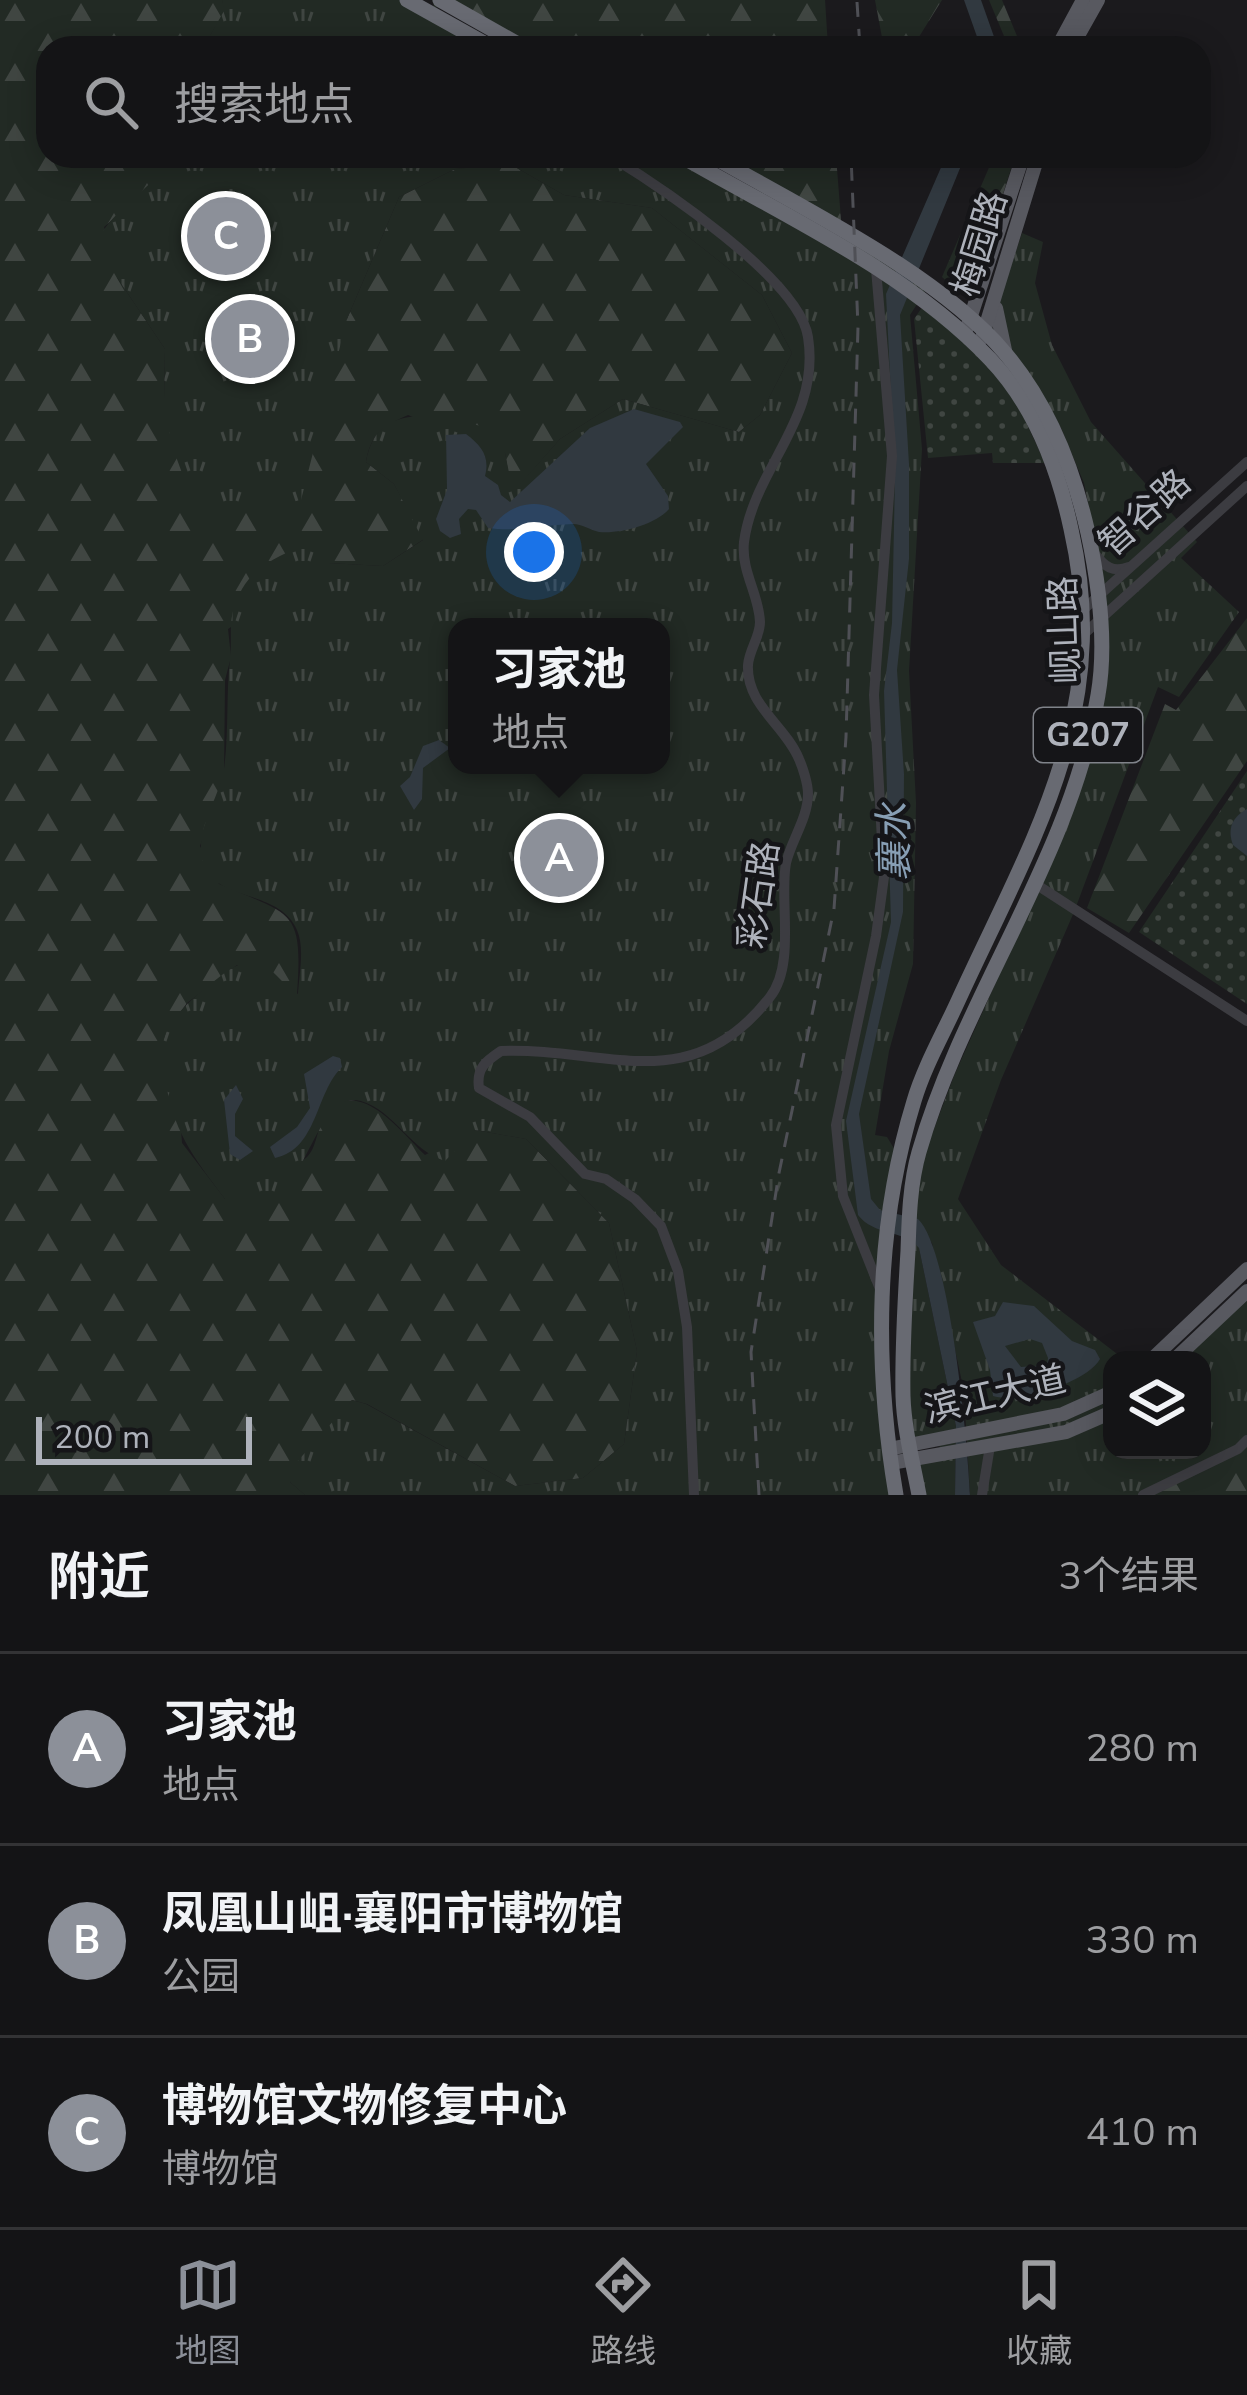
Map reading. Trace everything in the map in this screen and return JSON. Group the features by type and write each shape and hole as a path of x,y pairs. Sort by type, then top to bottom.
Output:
{"highway":[{"path":"406,0 471,36"},
{"path":"440,0 504,36"},
{"name":"G207","path":"703,168 929,291"},
{"name":"G207","path":"730,168 884,268"},
{"name":"岘山路","path":"883,1295 898,1155 916,1094 1032,846 1063,764 1080,695 1090,603 1091,548 1078,490 1055,428 1006,356 981,341 929,291"},
{"name":"岘山路","path":"903,1401 910,1211 917,1156 937,1098 1034,883 1080,765 1098,694 1106,615 1090,603 1064,495 1042,435 981,341"},
{"path":"883,1295 896,1495"},
{"name":"G207","path":"903,1401 920,1495"}],"main road":[{"path":"1064,36 1083,0"},
{"path":"1078,36 1098,0"},
{"name":"梅园路","path":"967,328 1019,168"},
{"name":"梅园路","path":"981,341 1034,168"},
{"path":"929,291 960,297 972,292 984,275"},
{"path":"995,299 1006,356"},
{"path":"1160,1351 1247,1268"},
{"path":"1184,1351 1247,1291"},
{"name":"滨江大道","path":"890,1456 940,1440 1063,1414 1103,1396"},
{"path":"903,1401 914,1430 922,1437 940,1440"},
{"name":"滨江大道","path":"912,1452 939,1457 1066,1432 1103,1416"},
{"path":"920,1495 924,1478 939,1457"}],"street":[{"name":"彩石路","path":"630,168 729,241 791,301 808,334 802,413 760,492 744,542 746,578 760,618 748,663 751,692 798,756 808,794 787,862 788,934 774,994 735,1031 687,1060 643,1062 501,1051 482,1064 478,1078 479,1088 530,1118 585,1174 606,1179 635,1199 661,1226 678,1271 687,1327 694,1495"},
{"path":"883,1295 843,1196 836,1125 884,878 874,695 892,457 884,268"},
{"name":"智谷路","path":"1090,603 1247,462"},
{"name":"智谷路","path":"1085,633 1247,486"},
{"path":"1091,548 1105,566 1118,571 1132,566"},
{"path":"1034,883 1247,1021"},
{"path":"1143,1495 1238,1449 1247,1440"},
{"path":"982,1495 990,1446"}],"green space":[{"path":"0,0 222,0 225,11 210,36 36,36 36,168 165,168 159,179 104,227 118,279 165,349 164,400 347,319 399,197 466,168 517,168 564,195 652,208 762,295 792,353 760,415 739,432 623,399 560,439 512,494 505,453 408,415 399,419 375,437 366,462 394,484 424,539 383,566 328,563 228,629 231,657 225,680 224,774 200,846 219,884 288,919 298,945 297,995 237,965 187,1003 173,1022 182,1143 225,1199 302,1161 314,1146 327,1113 353,1100 379,1112 425,1155 475,1130 526,1139 609,1223 637,1351 624,1444 583,1478 515,1486 352,1400 290,1482 305,1495 0,1495"},
{"path":"222,0 421,0 475,36 210,36 224,11"},
{"path":"432,0 825,0 827,36 504,36 458,10 434,7"},
{"path":"875,0 942,0 920,36 882,36"},
{"path":"989,0 1002,0 1017,36 1004,36"},
{"path":"163,168 466,168 399,197 347,319 301,500 247,513 193,503 171,443 164,400 165,349 98,240"},
{"path":"517,168 702,168 840,248 845,227 933,279 910,315 922,449 909,671 916,803 913,964 889,1051 875,1135 887,1137 898,1155 883,1274 896,1495 305,1495 290,1482 295,1464 352,1400 515,1486 583,1478 624,1444 637,1351 609,1223 526,1139 475,1130 445,1161 361,1101 346,1101 333,1110 277,1197 262,1205 225,1199 186,1142 168,1094 164,1037 174,1019 213,982 230,969 256,963 298,994 301,945 297,930 277,908 211,877 201,853 204,828 224,769 231,624 248,580 263,566 309,543 328,563 383,566 423,540 394,484 366,462 373,441 397,420 432,417 489,428 505,453 513,492 560,439 623,399 739,432 760,415 792,353 762,295 652,208 564,195"},
{"path":"732,168 837,168 842,233"},
{"path":"989,168 1011,168 974,280 951,285 942,277"},
{"path":"1022,233 1043,242 1035,283 1052,345 1091,422 1197,542 1181,558 1239,612 1179,697 1158,687 1074,912 1001,1080 958,1199 1001,1265 1113,1351 1103,1351 1103,1459 1211,1459 1211,1351 1184,1351 1247,1291 1247,1440 1143,1495 970,1495 964,1391 932,1243 914,1219 923,1158 954,1076 1076,803 1106,693 1102,573 1084,483 1061,428 991,326"},
{"path":"923,306 991,365 1018,405 1045,463 993,463 992,453 928,458 914,319"},
{"path":"1247,618 1247,761 1129,933 1087,908 1165,704 1176,710"},
{"path":"1247,771 1247,1004 1139,932"},
{"path":"912,1239 919,1248 956,1426 955,1495 919,1495 913,1458 939,1457 940,1441 911,1445 903,1401"},
{"path":"1247,1440 1247,1495 1143,1495"}],"water":[{"path":"964,0 981,0 994,36 977,36"},
{"name":"襄水","path":"941,168 960,168 900,315 909,464 909,559 897,670 904,774 903,912 859,1114 871,1199 880,1210 918,1219 939,1268 955,1350 970,1495 955,1495 956,1426 919,1248 858,1215 846,1121 891,922 884,691 892,623 895,477 886,294"},
{"path":"634,409 680,422 683,427 646,464 668,496 669,509 655,520 607,532 573,524 499,529 488,528 476,510 468,509 459,519 461,534 450,538 440,531 436,519 447,490 446,435 466,434 476,443 485,458 485,476 510,502 590,428"},
{"path":"439,740 448,749 423,768 422,799 414,810 400,786 410,777 423,746"},
{"path":"1247,809 1247,856 1233,845 1231,829"},
{"path":"333,1056 340,1058 342,1067 308,1132 289,1153 275,1158 270,1147 297,1127 310,1108 304,1074"},
{"path":"236,1085 243,1099 235,1114 235,1136 253,1151 240,1160 230,1154 224,1100"},
{"path":"1003,1302 1034,1306 1072,1341 1095,1350 1100,1359 1082,1376 1051,1389 1019,1397 993,1396 990,1370 973,1322 995,1316","holes":["1030,1339 1042,1343 1047,1365 1021,1367 1005,1346"]}],"railway":[{"path":"857,2 859,36"},
{"path":"759,1495 751,1352 779,1173 834,909 846,737 858,327 851,168"}],"place":[{"name":"博物馆文物修复中心","path":"226,236"},
{"name":"凤凰山岨·襄阳市博物馆","path":"250,339"},
{"name":"习家池","path":"559,858"}]}
